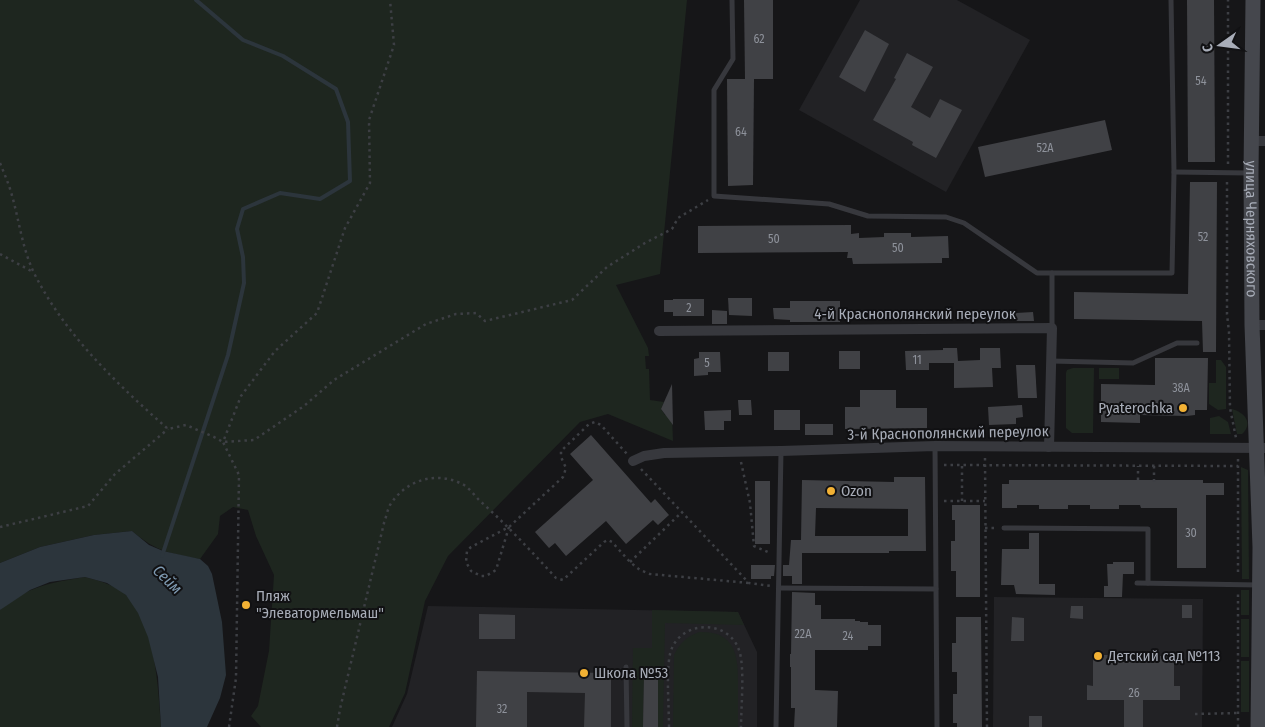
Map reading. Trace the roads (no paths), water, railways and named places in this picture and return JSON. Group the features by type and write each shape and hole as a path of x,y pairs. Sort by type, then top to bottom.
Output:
{"main road":[{"name":"улица Черняховского","path":"1254,0 1258,141 1251,173 1259,325 1261,448 1259,585 1262,644 1258,727"}],"street":[{"name":"4-й Краснополянский переулок","path":"659,331 1052,328"},
{"path":"1049,447 1052,328"},
{"name":"3-й Краснополянский переулок","path":"633,461 657,453 936,446 1261,448"}],"lane":[{"path":"732,0 732,59 714,90 714,196 829,204 868,216 946,217 964,223 1037,273 1172,273 1174,172 1171,0"},
{"path":"1174,172 1251,173"},
{"path":"1052,273 1052,328"},
{"path":"1051,361 1133,363 1177,343 1197,343"},
{"path":"936,446 937,727"},
{"path":"776,727 781,451"},
{"path":"1004,528 1148,528 1148,583"},
{"path":"1137,583 1259,585"},
{"path":"779,588 936,589"},
{"path":"626,667 627,727"}],"water":[{"name":"Сейм","path":"132,531 149,545 163,551 200,559 208,566 212,574 222,622 226,675 220,698 207,727 161,727 158,677 148,637 138,613 126,595 107,583 85,577 50,582 30,590 0,610 0,563 40,547 94,535"}],"waterway":[{"name":"Сейм","path":"162,556 228,355 244,283 243,257 237,229 243,209 280,193 320,199 350,181 348,122 336,89 283,56 243,40 196,0"}],"place":[{"name":"Pyaterochka","path":"1183,408"},
{"name":"Ozon","path":"831,491"},
{"name":"Пляж \"Элеватормельмаш\"","path":"246,605"},
{"name":"Детский сад №113","path":"1098,656"},
{"name":"Школа №53","path":"584,673"}]}
